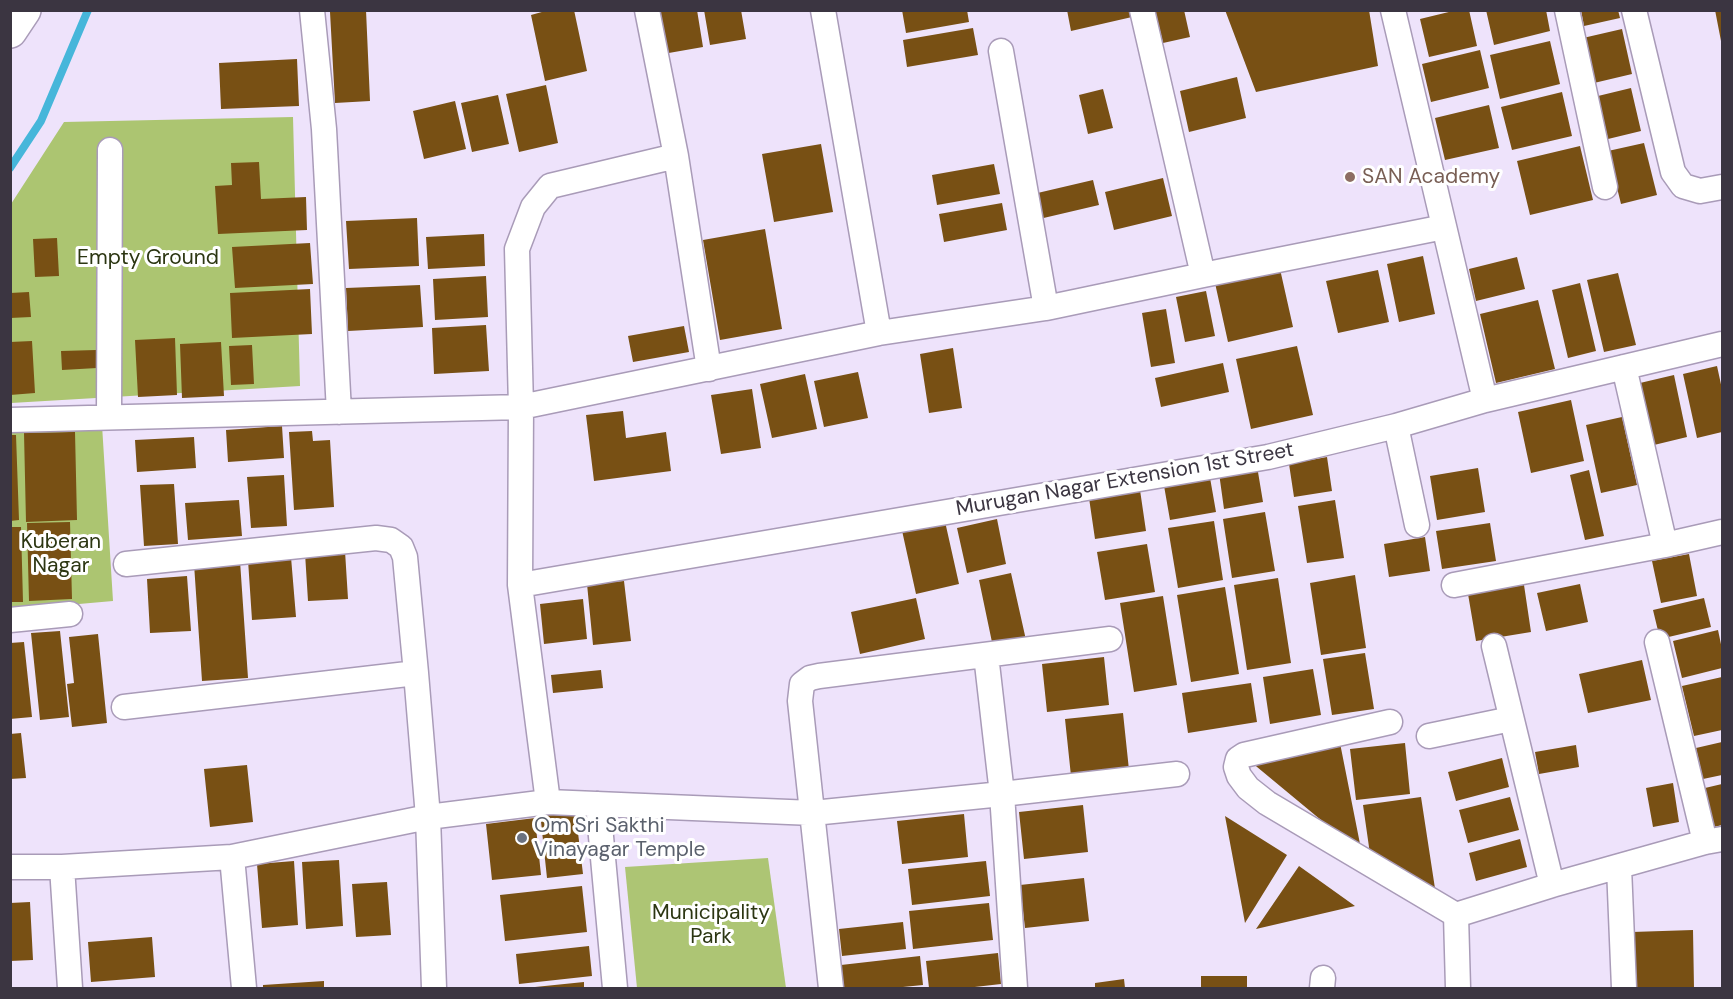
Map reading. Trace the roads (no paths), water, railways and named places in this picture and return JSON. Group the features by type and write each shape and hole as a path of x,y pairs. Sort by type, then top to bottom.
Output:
{"main road":[{"path":"10,31 24,10"}],"street":[{"path":"312,10 324,129 339,412"},
{"path":"647,10 676,156 710,369"},
{"path":"823,10 879,333"},
{"path":"1142,10 1203,275"},
{"path":"1393,10 1485,400"},
{"path":"1567,10 1605,187"},
{"path":"1634,10 1672,172 1683,186 1700,191 1722,187"},
{"path":"1001,51 1046,308"},
{"path":"109,417 110,150"},
{"path":"548,802 520,585 521,407 517,249 533,207 550,186 676,156"},
{"path":"10,420 521,407 879,333 1046,308 1444,227"},
{"name":"Murugan Nagar Extension 1st Street","path":"520,585 1268,457 1396,426 1485,400 1722,344"},
{"path":"1624,367 1665,545"},
{"path":"1396,426 1417,525"},
{"path":"1454,585 1722,532"},
{"path":"126,564 376,538 391,540 401,547 405,557 428,817 434,988"},
{"path":"10,620 70,614"},
{"path":"831,988 800,701 802,684 810,678 819,676 1110,639"},
{"path":"1390,722 1244,755 1238,759 1236,767 1239,776 1248,788 1267,803 1456,915 1552,885 1714,841 1657,642"},
{"path":"1494,646 1552,885"},
{"path":"986,655 1002,794 1016,988"},
{"path":"124,707 416,673"},
{"path":"1429,736 1511,719"},
{"path":"10,867 62,867 232,857 428,817 548,802 813,813 1177,774"},
{"path":"598,804 615,988"},
{"path":"232,857 244,988"},
{"path":"62,867 70,988"},
{"path":"1619,867 1624,988"},
{"path":"1456,915 1458,988"}],"waterway":[{"path":"10,168 41,121 88,10"}],"place":[{"name":"SAN Academy","path":"1350,177"},
{"name":"Om Sri Sakthi Vinayagar Temple","path":"522,838"}],"park label":[{"name":"Empty Ground","path":"148,258"},
{"name":"Kuberan Nagar","path":"61,554"},
{"name":"Municipality Park","path":"711,925"}]}
